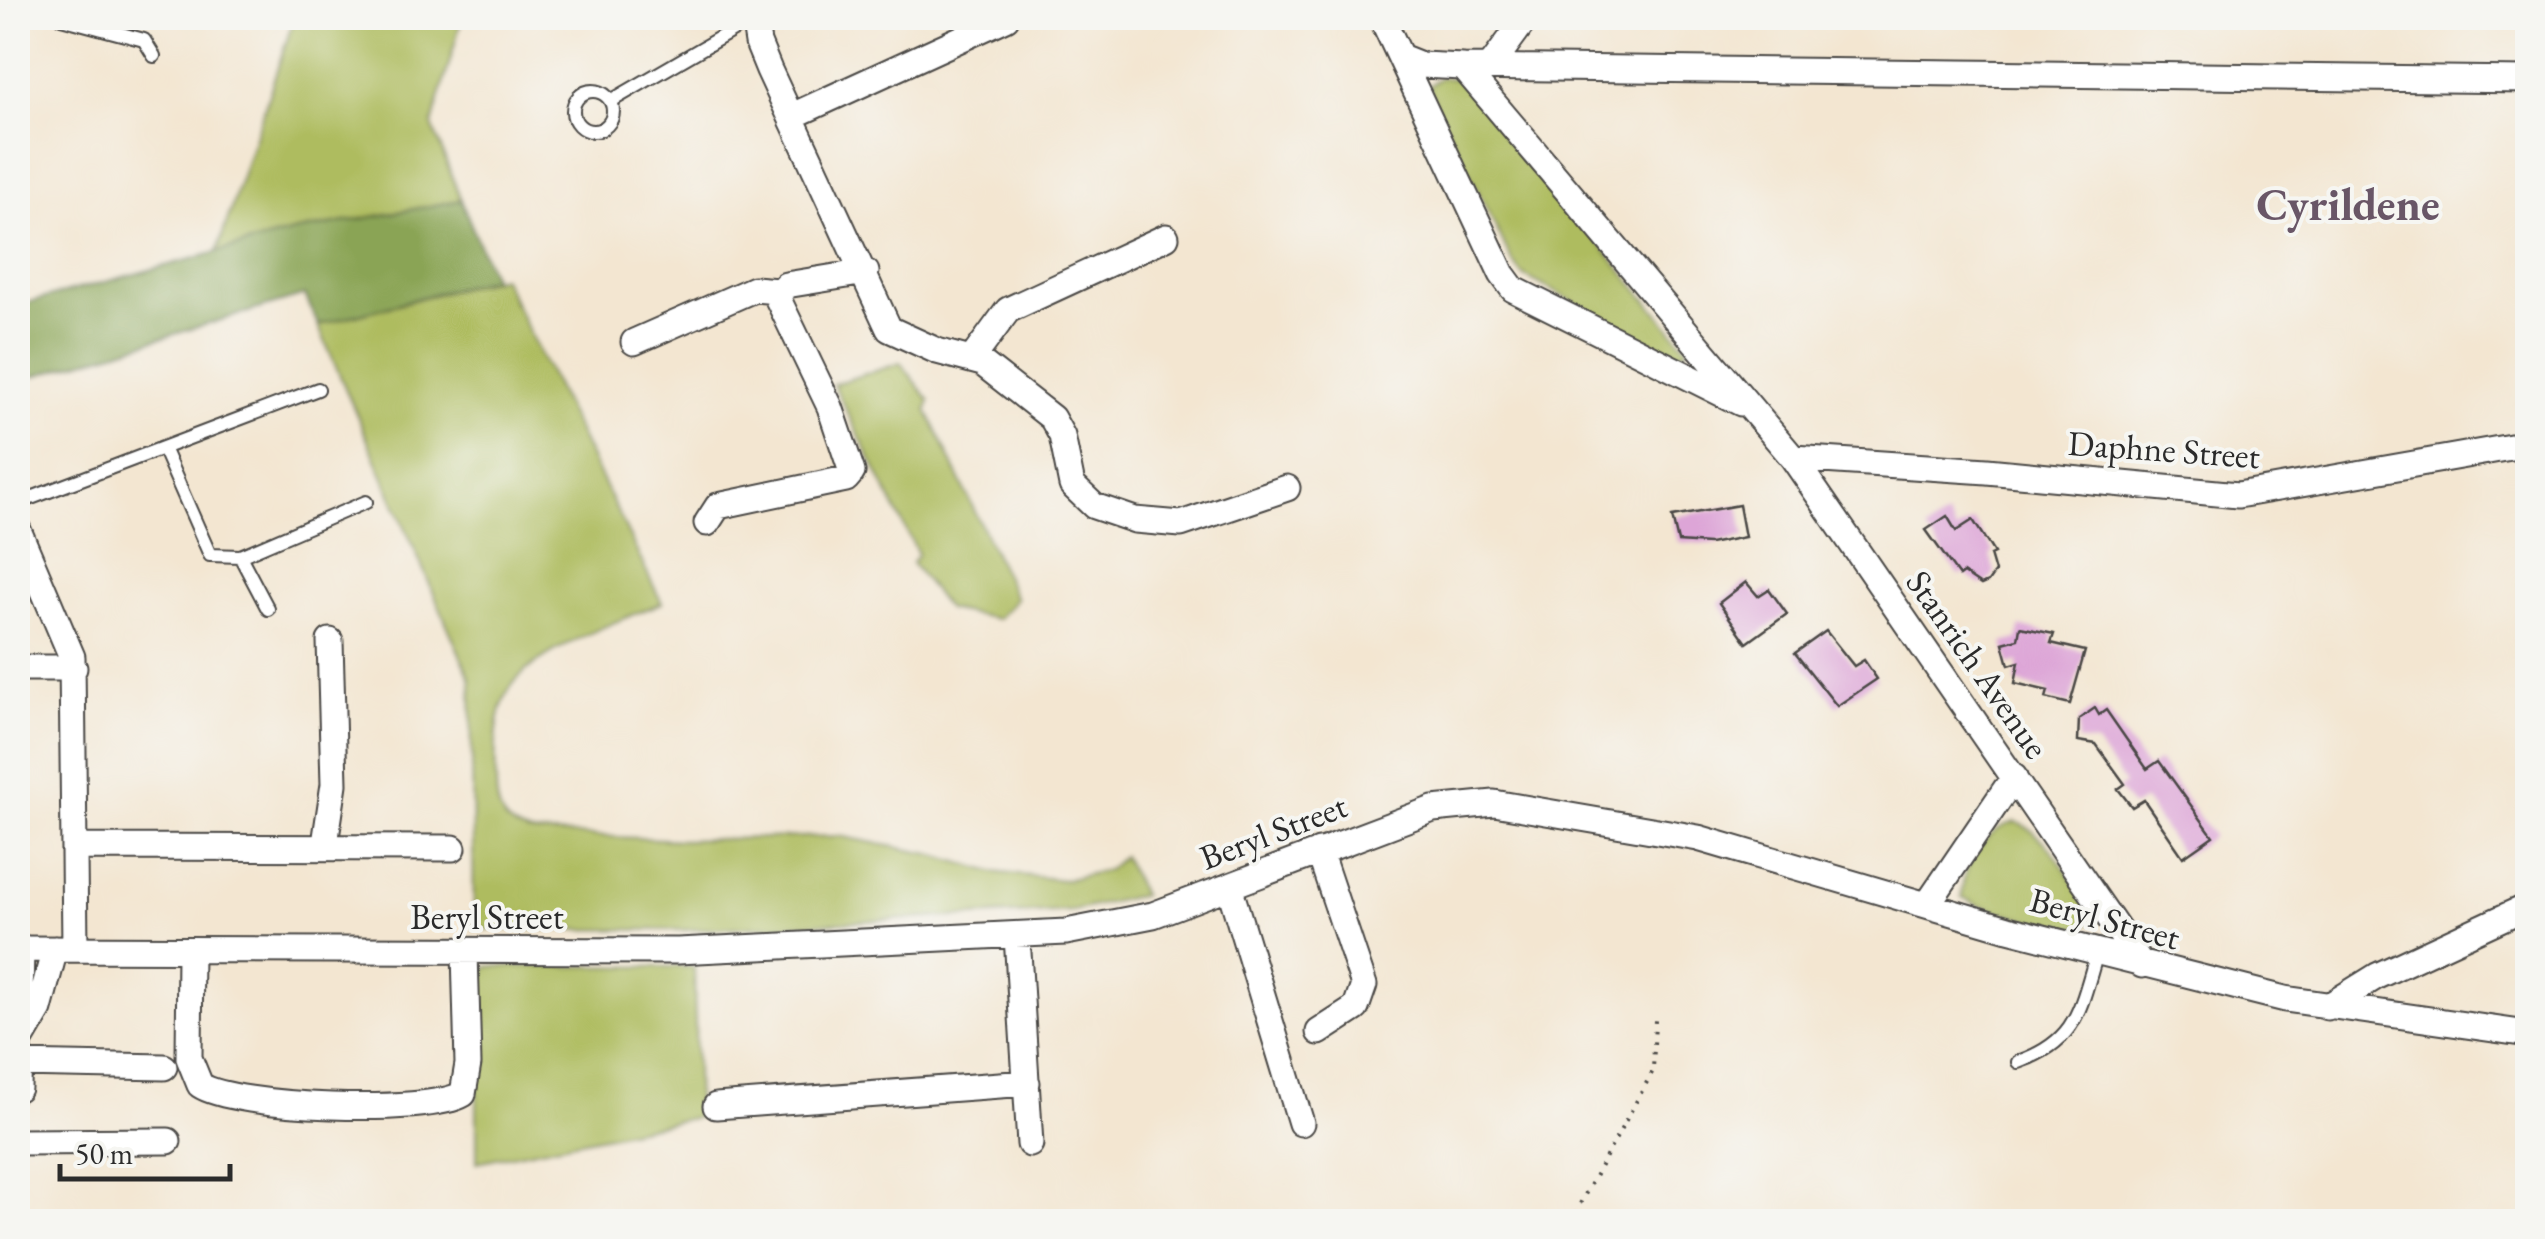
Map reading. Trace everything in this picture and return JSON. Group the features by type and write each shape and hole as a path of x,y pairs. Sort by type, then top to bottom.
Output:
{"street":[{"path":"754,18 758,43 889,329 937,351 988,366 1052,418 1060,431 1072,485 1087,504 1135,520 1181,524 1287,488"},
{"path":"792,116 1006,18"},
{"name":"Stanrich Avenue","path":"1382,18 1502,274 1513,289 1750,407"},
{"path":"1490,67 1526,18"},
{"path":"1401,57 1421,64 1463,67 2528,80"},
{"name":"Stanrich Avenue","path":"1463,67 1793,458 2142,965"},
{"path":"972,359 1008,310 1166,237"},
{"path":"634,342 754,289 778,292 786,285 866,272"},
{"path":"707,523 718,506 846,479 852,472 836,421 778,303 778,292"},
{"name":"Daphne Street","path":"1793,458 1987,471 2238,495 2528,444"},
{"path":"18,530 74,668 75,846 65,949 19,1056"},
{"path":"325,844 334,764 330,641"},
{"path":"18,668 74,668"},
{"path":"1926,905 2014,777"},
{"name":"Beryl Street","path":"19,949 695,950 1017,936 1120,924 1433,810 1494,802 1698,838 2096,953 2327,1007 2528,1034"},
{"path":"75,846 325,844 453,848"},
{"path":"1319,851 1364,985 1356,1008 1319,1032"},
{"path":"1229,886 1301,1122"},
{"path":"2327,1007 2377,976 2528,906"},
{"path":"1017,936 1030,1144"},
{"path":"18,1088 19,949"},
{"path":"190,950 189,1058 200,1085 223,1097 328,1105 436,1104 462,1094 468,1064 465,952"},
{"path":"19,1056 164,1067"},
{"path":"716,1106 1027,1083"},
{"path":"18,1142 168,1141"}],"lane":[{"path":"61,18 144,40 154,56"},
{"path":"611,101 754,18"},
{"path":"18,503 318,389"},
{"path":"163,448 210,554 240,556 366,502"},
{"path":"240,556 268,609"},
{"path":"2018,1062 2044,1053 2066,1036 2079,1014 2096,953"}],"path":[{"path":"1570,1222 1653,1071 1654,1020"}],"green space":[{"path":"294,18 462,18 432,125 461,200 293,232 217,252"},
{"path":"1440,77 1456,79 1473,93 1688,349 1675,356 1523,275 1512,261 1434,101 1429,86"},
{"path":"461,200 493,278 318,325 305,295 18,381 18,305 293,232"},
{"path":"502,277 662,603 557,650 520,676 509,690 500,711 496,747 497,801 506,821 529,833 682,840 839,836 931,854 993,872 1064,880 1107,870 1123,856 1142,895 1073,911 686,930 474,929 471,680 318,325"},
{"path":"901,363 930,401 927,410 1016,599 997,619 947,609 912,563 918,554 833,384"},
{"path":"2016,822 2040,837 2059,860 2091,911 2091,922 2070,931 1980,906 1962,897 1966,873 1977,850 1995,832"},
{"path":"487,966 694,967 697,1117 477,1162 477,985"}],"building":[{"path":"1739,505 1745,537 1709,544 1678,542 1672,517"},
{"path":"1947,516 1956,531 1973,520 1994,553 1990,555 1995,572 1988,582 1981,585 1963,573 1959,576 1926,530"},
{"path":"1746,582 1758,596 1769,589 1787,614 1747,643 1719,603"},
{"path":"2020,627 2054,634 2051,643 2085,651 2070,704 2046,698 2048,691 2015,683 2019,662 2009,665 2003,643 2018,639"},
{"path":"1826,631 1854,666 1864,660 1877,679 1837,706 1795,653"},
{"path":"2095,708 2099,715 2106,710 2147,769 2159,761 2213,836 2183,857 2144,800 2132,807 2118,789 2125,784 2096,744 2078,741 2079,719"}],"district":[{"name":"Cyrildene","path":"2348,204"}]}
